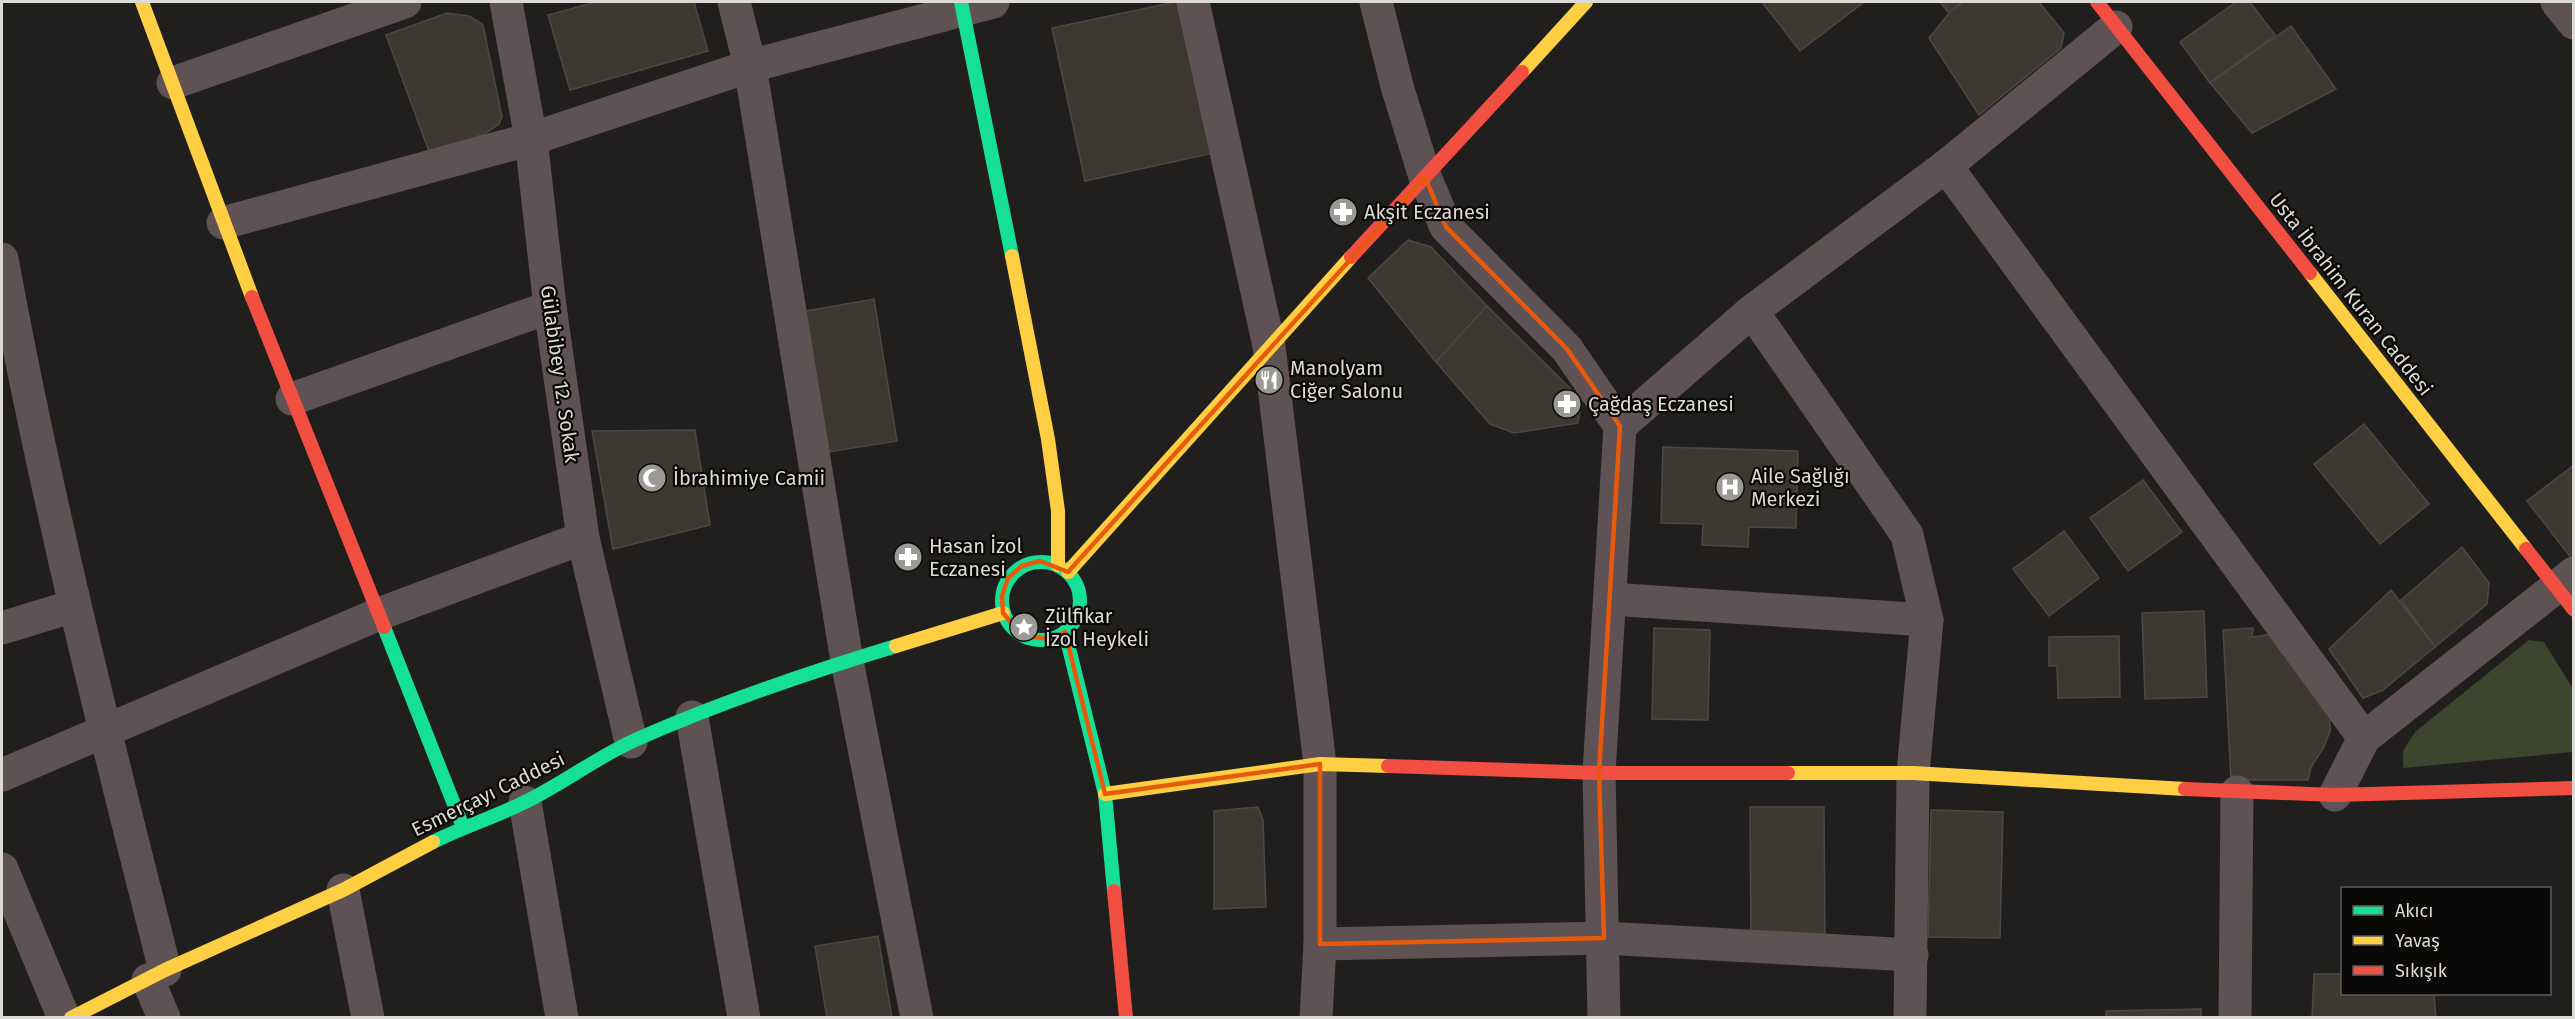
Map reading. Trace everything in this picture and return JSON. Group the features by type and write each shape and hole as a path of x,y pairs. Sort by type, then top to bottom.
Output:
{"street":[{"path":"142,2 292,399 463,827"},
{"path":"173,83 344,12 405,2"},
{"name":"Gülabibey 12. Sokak","path":"506,2 531,139 550,307 583,538 631,742"},
{"path":"734,2 750,66 847,661 917,1017"},
{"path":"1193,2 1269,346 1320,764 1320,944 1316,1017"},
{"path":"1376,2 1396,86 1425,177 1446,227 1567,349 1620,426 1599,773 1604,1017"},
{"path":"1063,568 1586,2"},
{"path":"2557,2 2574,22"},
{"path":"224,223 531,139 750,66 972,4 1048,439 1063,568"},
{"path":"1620,426 1752,311 1946,166 2107,14"},
{"name":"Usta İbrahim Kuran Caddesi","path":"2107,14 2568,590"},
{"path":"1946,166 2364,738"},
{"path":"2,259 13,381 74,606 104,730 164,1017"},
{"path":"292,399 550,307"},
{"path":"1752,311 1907,535 1927,620 1913,773 1910,1017"},
{"path":"2,775 379,614 583,538"},
{"path":"1040,561 1063,568 1078,586 1081,603 1076,620 1065,632 1052,639 1037,640 1023,636 1011,627 1003,613 1002,596 1008,578 1022,566 1040,561"},
{"path":"2335,795 2364,738 2568,590"},
{"path":"1610,599 1927,620"},
{"path":"2,628 74,606"},
{"name":"Esmerçayı Caddesi","path":"71,1017 343,890 463,827 525,802 631,742 692,717 847,661 1003,613"},
{"path":"1065,632 1105,794 1126,1017"},
{"path":"692,717 744,1017"},
{"path":"1105,794 1320,764 1599,773 1913,773 2237,792 2335,795 2574,789"},
{"path":"2235,1017 2237,792"},
{"path":"525,802 562,1017"},
{"path":"2,869 64,1017"},
{"path":"343,890 368,1017"},
{"path":"1320,944 1604,938 1912,955"}],"highlighted area":[{"path":"1425,177 1446,227 1567,349 1620,426 1599,773 1604,938 1320,944 1320,764 1105,794 1065,632 1052,639 1023,636 1003,613 1002,596 1008,578 1022,566 1040,561 1068,572"}],"green space":[{"path":"2529,640 2544,642 2573,689 2573,752 2403,768 2403,751 2415,732"}],"building":[{"path":"596,2 694,2 708,51 570,90 548,15"},
{"path":"1181,2 1214,153 1085,181 1052,28"},
{"path":"1762,2 1864,2 1800,51"},
{"path":"1940,2 1963,2 1949,13"},
{"path":"1963,2 2039,2 2064,33 2061,48 1979,115 1929,38 1949,13"},
{"path":"2236,2 2250,2 2275,35 2210,83 2180,42"},
{"path":"447,13 469,16 483,25 502,117 499,124 484,134 430,154 386,35"},
{"path":"2291,26 2336,89 2252,133 2210,83"},
{"path":"1408,240 1431,247 1487,306 1436,362 1368,278"},
{"path":"874,299 897,441 829,452 805,311"},
{"path":"1487,306 1582,400 1578,423 1514,433 1490,424 1436,362"},
{"path":"2364,424 2429,504 2380,544 2314,464"},
{"name":"İbrahimiye Camii","path":"695,430 710,525 613,549 592,431"},
{"name":"Aile Sağlığı Merkezi","path":"1663,447 1798,451 1796,528 1749,527 1748,547 1702,545 1703,524 1661,523"},
{"path":"2574,465 2574,557 2572,559 2527,501"},
{"path":"2143,480 2182,532 2128,571 2090,518"},
{"path":"2064,531 2099,578 2049,616 2013,569"},
{"path":"2462,547 2489,583 2487,604 2435,647 2401,600"},
{"path":"2391,590 2435,647 2383,690 2363,698 2329,649"},
{"path":"2204,611 2207,697 2145,699 2142,613"},
{"path":"1654,628 1710,630 1708,720 1652,719"},
{"path":"2253,628 2252,637 2272,634 2330,717 2330,731 2324,747 2311,767 2308,780 2231,780 2223,630"},
{"path":"2119,636 2120,697 2058,698 2057,666 2049,666 2049,637"},
{"path":"1258,807 1263,820 1266,907 1214,909 1214,811"},
{"path":"1750,807 1824,807 1825,936 1751,936"},
{"path":"1931,810 2003,812 2000,938 1928,937"},
{"path":"878,936 892,1018 827,1018 815,946"},
{"path":"2314,974 2341,974 2341,995 2434,995 2436,1018 2312,1018"},
{"path":"2201,1009 2201,1018 2106,1018 2106,1011"}],"traffic: fast":[{"path":"961,2 1012,256"},
{"path":"1041,562 1056,565 1069,573 1077,586 1080,601 1077,616 1069,629 1056,637 1041,640 1026,637 1013,629 1005,616 1002,601 1005,586 1013,573 1026,565 1041,562"},
{"path":"384,627 463,827"},
{"path":"1065,632 1105,794 1114,891"},
{"path":"433,842 525,802 619,748 665,727 763,689 896,646"}],"traffic: slow":[{"path":"142,2 252,297"},
{"path":"1522,72 1586,2"},
{"path":"1012,256 1048,439 1058,511 1058,565"},
{"path":"1068,572 1351,257"},
{"path":"2310,273 2526,549"},
{"path":"896,646 1003,613"},
{"path":"1105,794 1320,764 1388,766"},
{"path":"1788,773 1913,773 2185,789"},
{"path":"71,1018 165,970 343,890 433,842"}],"traffic: jam":[{"path":"2097,2 2310,273"},
{"path":"1351,257 1522,72"},
{"path":"252,297 384,627"},
{"path":"2526,549 2574,610"},
{"path":"1388,766 1599,773 1788,773"},
{"path":"2185,789 2335,795 2574,788"},
{"path":"1114,891 1126,1018"}],"place":[{"name":"Akşit Eczanesi","path":"1343,212"},
{"name":"Manolyam Ciğer Salonu","path":"1269,380"},
{"name":"Çağdaş Eczanesi","path":"1567,404"},
{"name":"İbrahimiye Camii","path":"652,478"},
{"name":"Aile Sağlığı Merkezi","path":"1730,487"},
{"name":"Hasan İzol Eczanesi","path":"908,557"},
{"name":"Zülfikar İzol Heykeli","path":"1024,627"}]}
